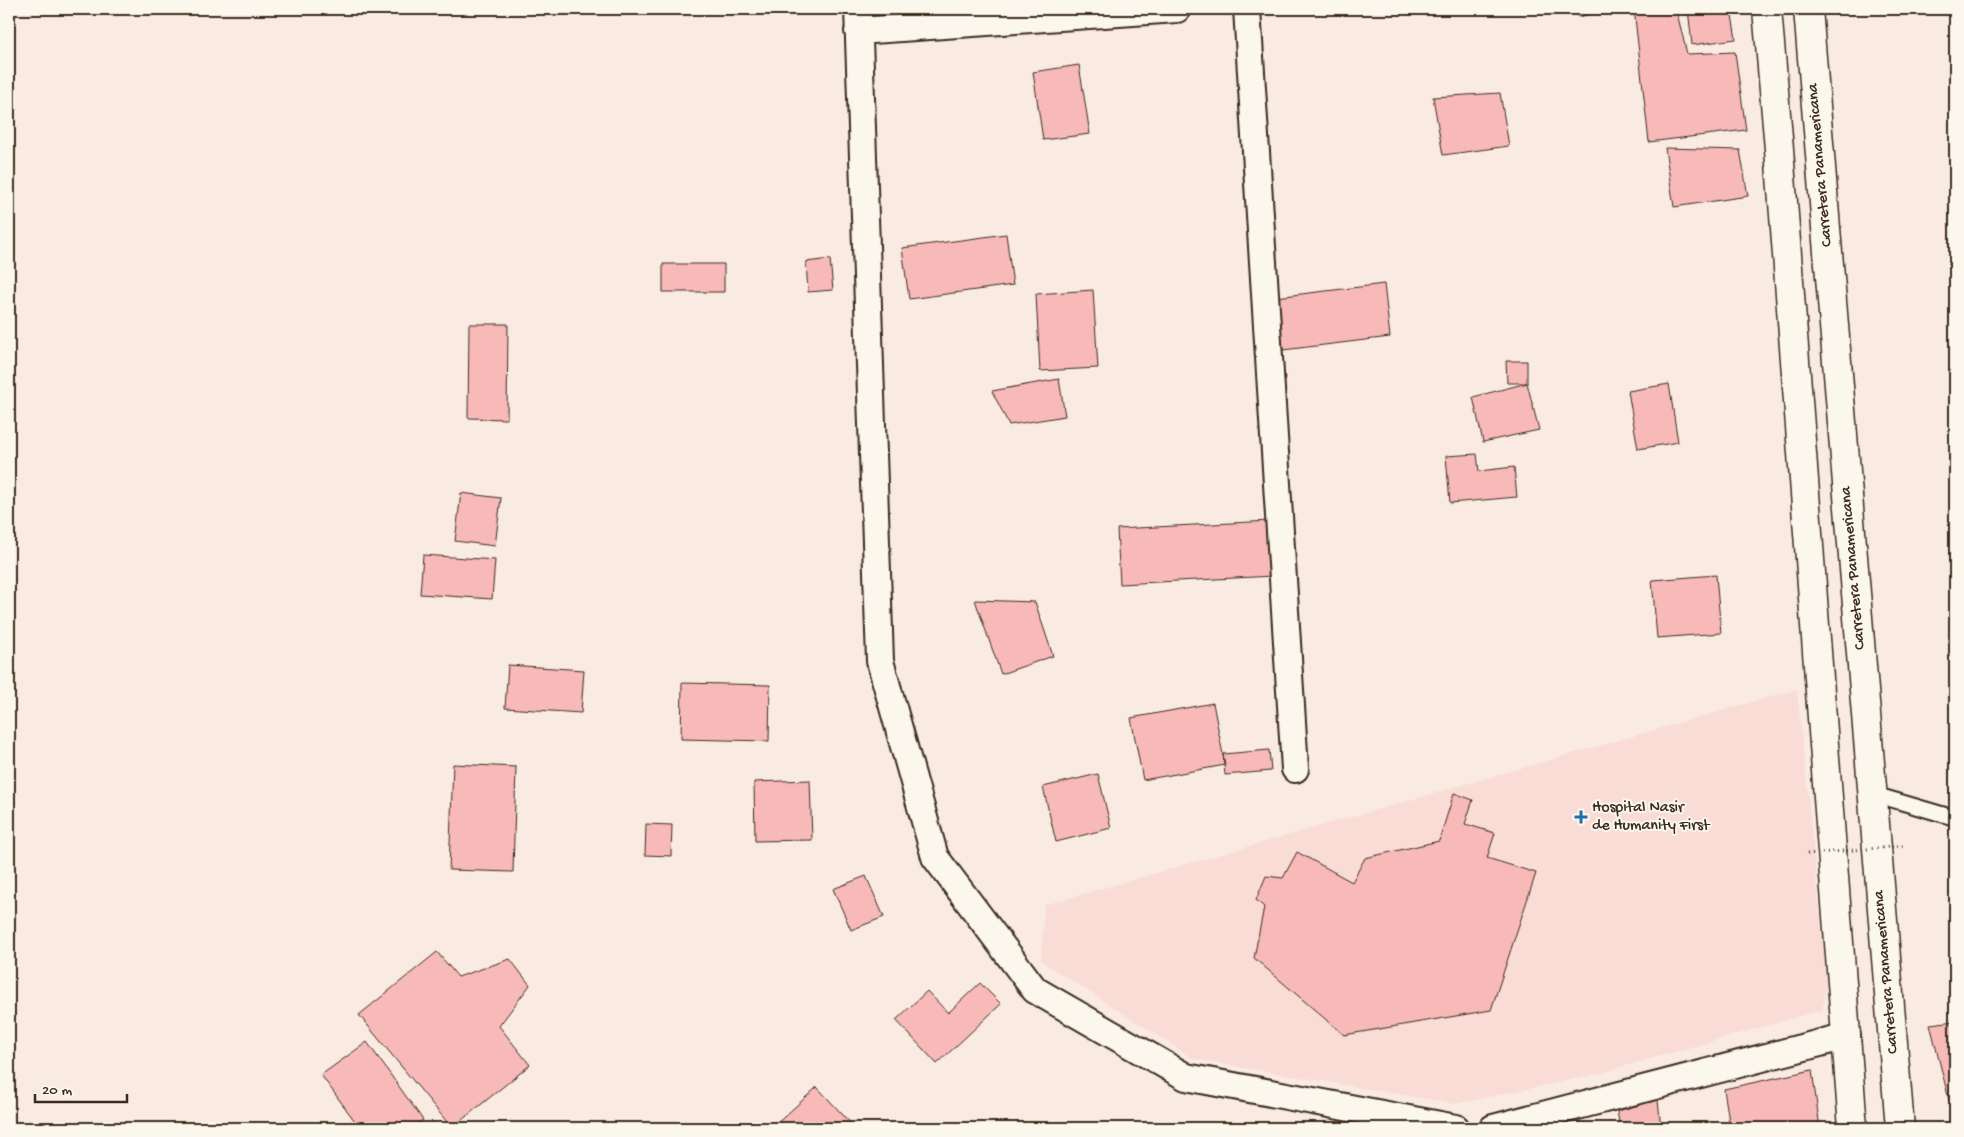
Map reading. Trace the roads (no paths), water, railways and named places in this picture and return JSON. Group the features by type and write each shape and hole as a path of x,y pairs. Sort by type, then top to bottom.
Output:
{"highway":[{"path":"1767,9 1853,1128"},
{"name":"Carretera Panamericana","path":"1808,9 1900,1128"}],"street":[{"path":"1177,9 858,20 880,660 935,857 1035,990 1186,1077 1456,1128"},
{"path":"1246,9 1295,768"},
{"path":"1493,1128 1847,1036"}],"lane":[{"path":"1873,794 1955,818"}],"place":[{"name":"Hospital Nasir de Humanity First","path":"1581,817"}]}
